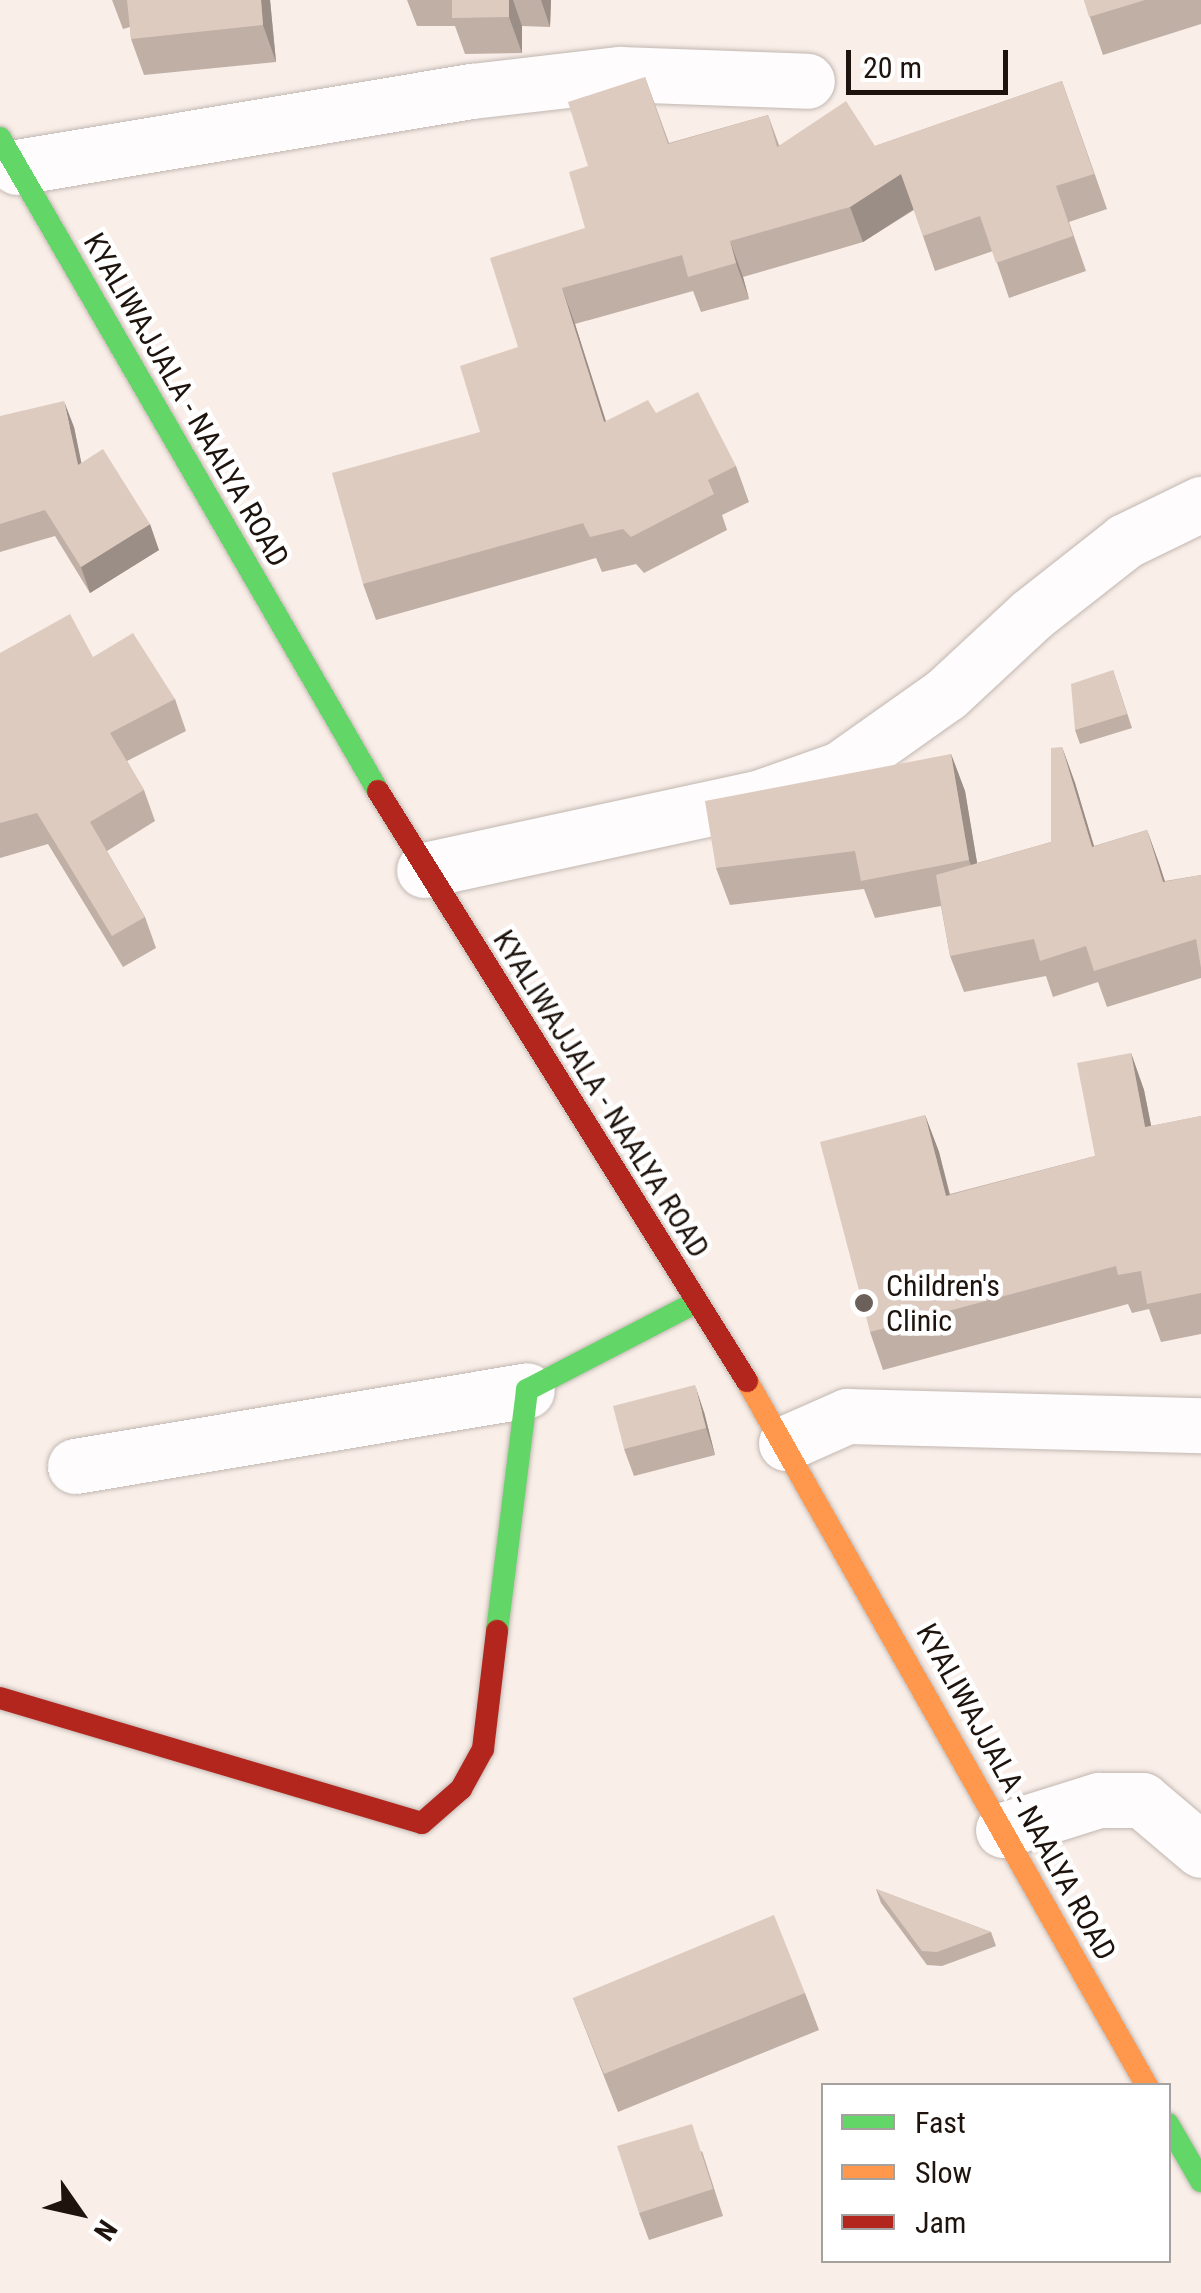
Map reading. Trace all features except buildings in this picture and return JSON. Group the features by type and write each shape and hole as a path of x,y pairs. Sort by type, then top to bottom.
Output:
{"main road":[{"name":"KYALIWAJJALA - NAALYA ROAD","path":"8,153 424,870 786,1443 1145,2083"},
{"path":"0,1698 422,1823 461,1789 484,1749 527,1390 697,1302"},
{"path":"1171,2129 1201,2182"}],"street":[{"path":"8,153 601,76 807,81"},
{"path":"424,870 758,798 840,769 946,694 1031,614 1125,541 1201,504"},
{"path":"76,1466 527,1390"},
{"path":"786,1443 846,1416 1201,1425"},
{"path":"1003,1830 1099,1800 1142,1800 1201,1850"}],"traffic: fast":[{"path":"0,138 378,791"},
{"path":"497,1631 527,1390 697,1302"},
{"path":"1171,2129 1201,2181"}],"traffic: slow":[{"path":"747,1381 1145,2083"}],"traffic: jam":[{"path":"378,791 747,1381"},
{"path":"0,1698 422,1823 461,1789 483,1749 497,1631"}],"place":[{"name":"Children's Clinic","path":"864,1303"}]}
